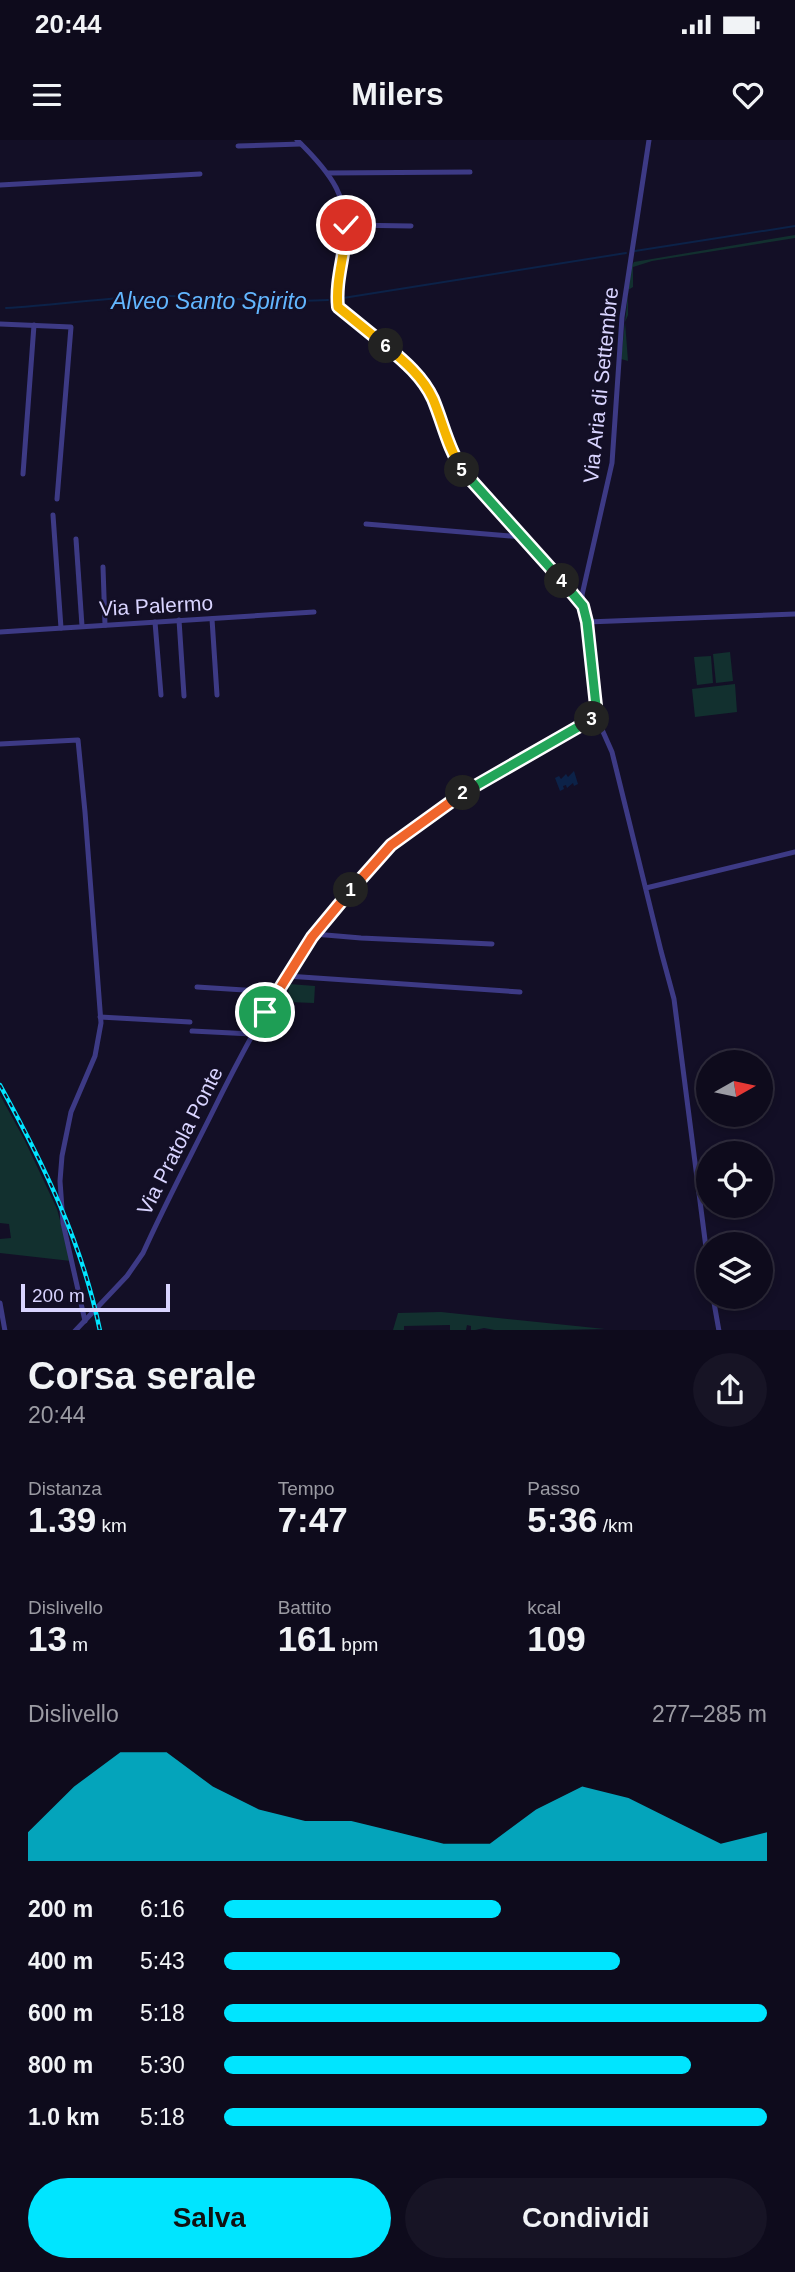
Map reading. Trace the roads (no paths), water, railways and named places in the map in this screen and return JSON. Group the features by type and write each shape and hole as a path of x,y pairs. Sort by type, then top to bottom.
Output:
{"street":[{"name":"Via Aria di Settembre","path":"649,140 622,317 612,463 582,595 596,716 612,752 674,999 704,1232"},
{"path":"238,146 299,142 328,173 340,194 346,225 337,287 338,307 398,356 424,384 433,398 450,449 464,474 583,606"},
{"path":"328,173 470,172"},
{"path":"0,184 200,174"},
{"path":"346,225 411,226"},
{"path":"0,324 71,327 57,499"},
{"path":"23,474 34,326"},
{"path":"53,514 61,628"},
{"path":"366,524 523,537"},
{"path":"76,539 82,626"},
{"path":"103,567 105,625"},
{"name":"Via Palermo","path":"0,632 314,612"},
{"path":"587,622 795,614"},
{"path":"212,619 218,695"},
{"path":"179,620 184,696"},
{"path":"155,622 161,695"},
{"name":"Via Pratola Ponte","path":"76,1330 127,1276 142,1252 252,1034 314,934 361,877 408,831 470,789 596,716"},
{"path":"0,744 78,740 100,1017 95,1056 71,1112 60,1181 63,1223 85,1321"},
{"path":"646,888 795,852"},
{"path":"314,934 492,944"},
{"path":"287,976 520,992"},
{"path":"197,986 278,992"},
{"path":"100,1017 190,1022"},
{"path":"192,1031 252,1034"},
{"path":"0,1303 5,1330"},
{"path":"715,1309 719,1330"}],"water":[{"path":"574,771 578,784 574,786 573,783 567,788 566,785 563,786 564,789 560,791 555,778 559,776 561,779 566,774 568,777"}],"waterway":[{"name":"Alveo Santo Spirito","path":"635,251 795,226"},
{"name":"Alveo Santo Spirito","path":"343,298 626,253"},
{"name":"Alveo Santo Spirito","path":"6,308 147,296 328,300"}],"railway":[{"path":"0,1085 46,1174 72,1235 100,1330"}]}
